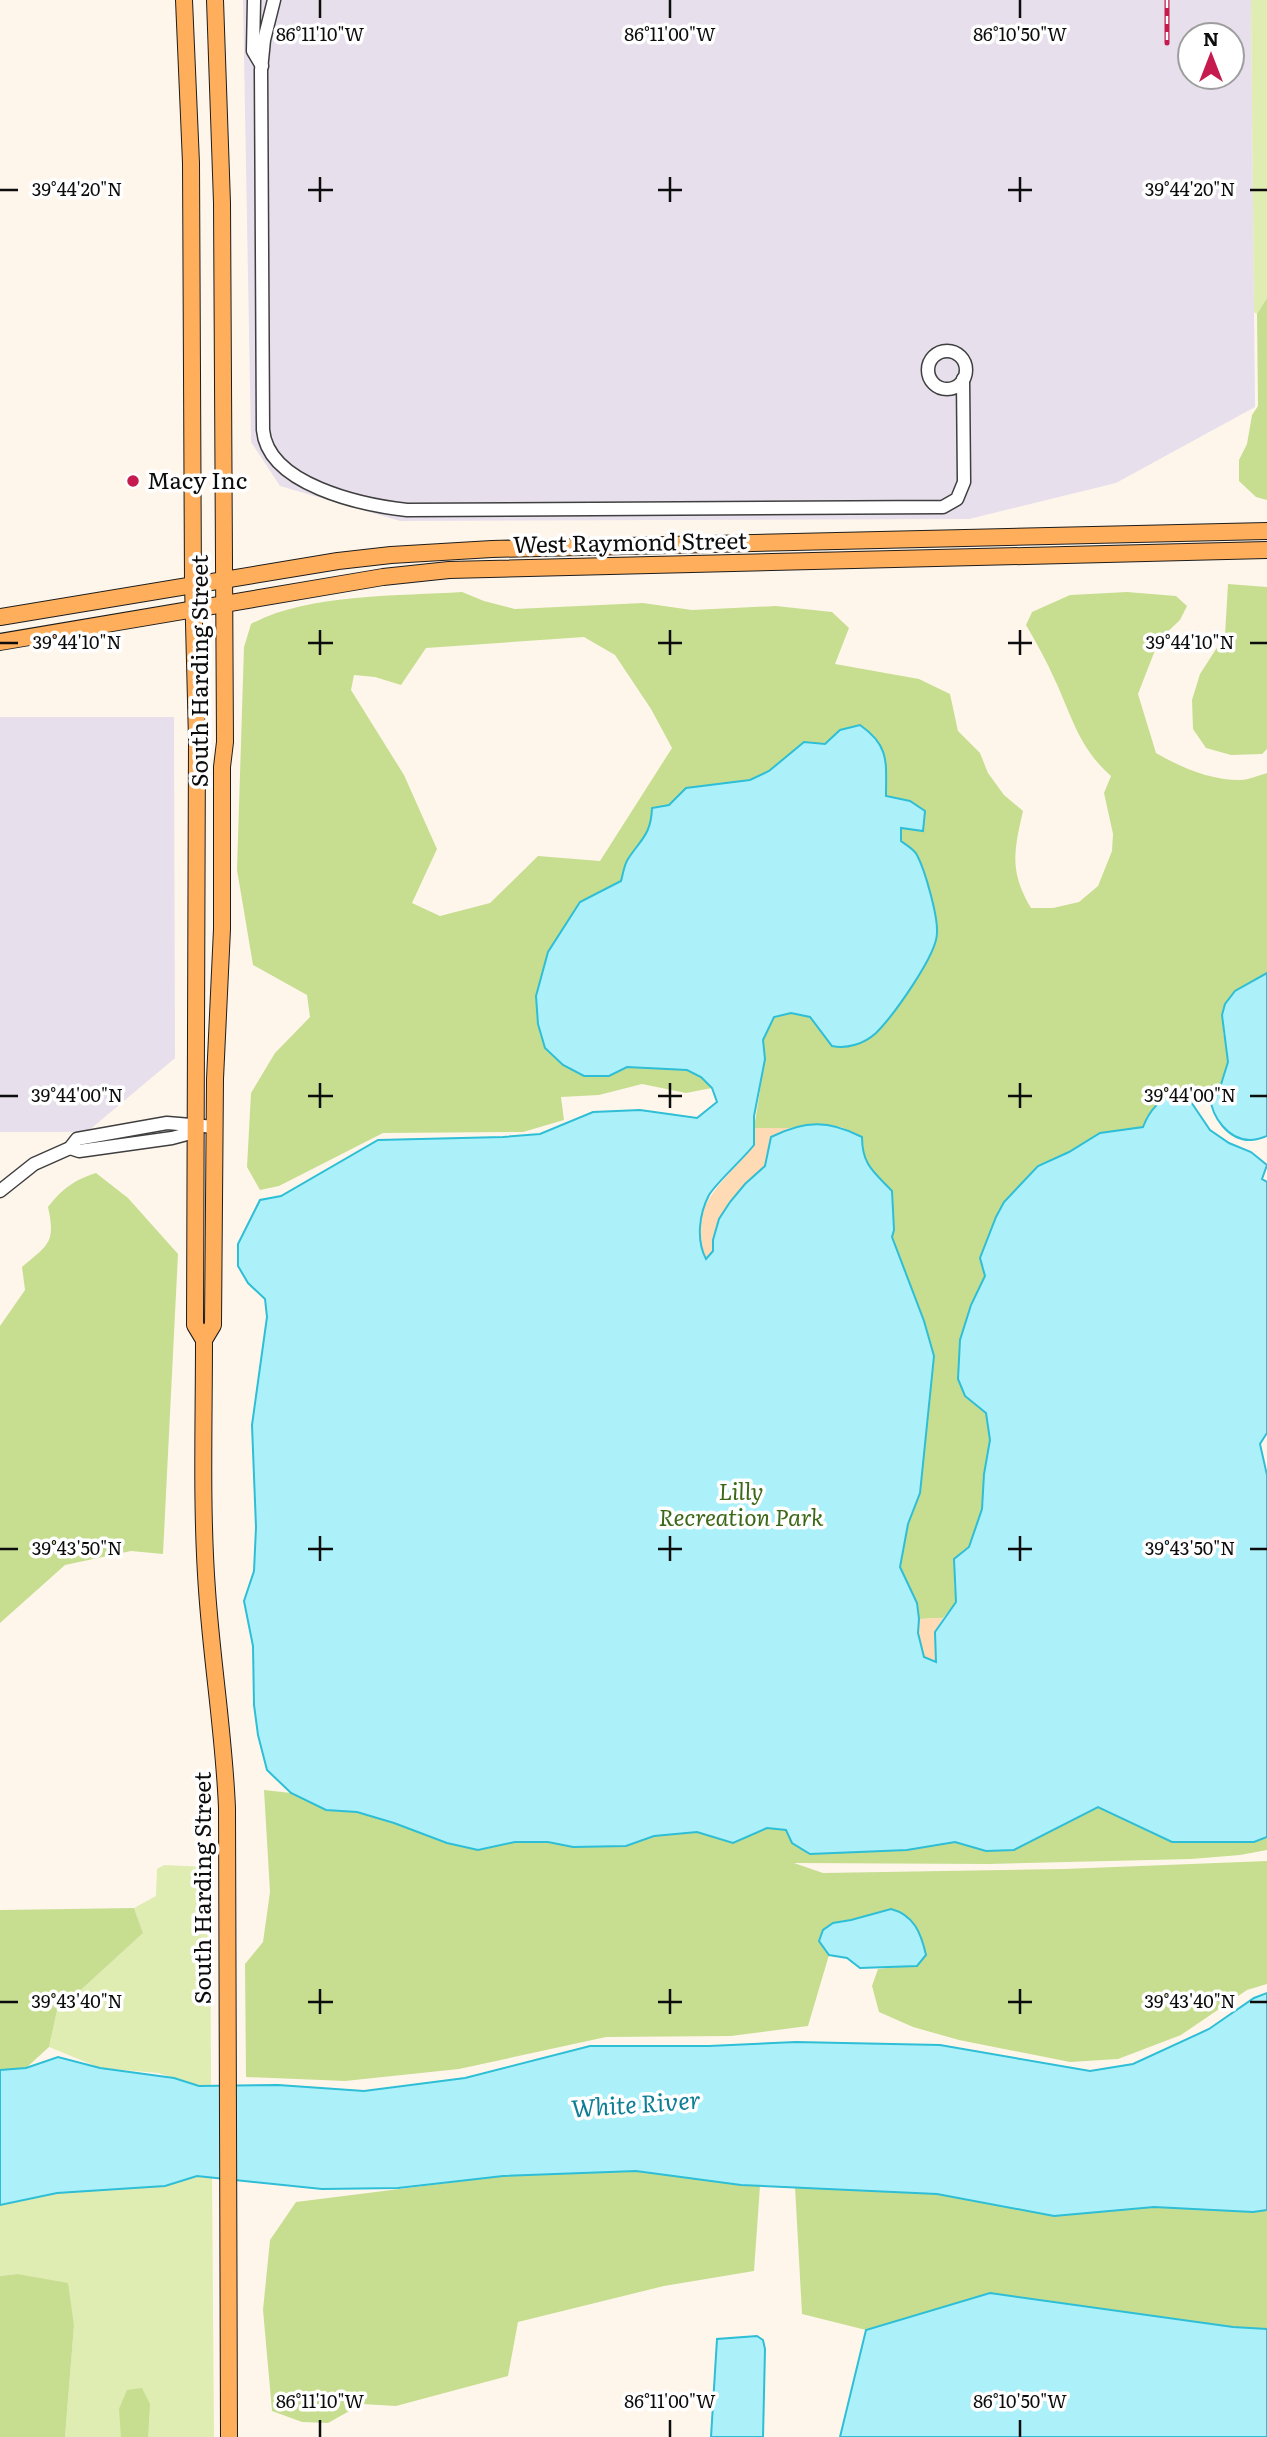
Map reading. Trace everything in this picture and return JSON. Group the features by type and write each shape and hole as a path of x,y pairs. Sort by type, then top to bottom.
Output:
{"main road":[{"name":"South Harding Street","path":"184,0 192,247 197,822 195,1325 204,1340 205,1559 225,1775 228,2305 231,2368 229,2437"},
{"name":"South Harding Street","path":"204,1340 213,1325 215,1127 222,929 222,767 225,742 222,246 215,0"},
{"path":"188,74 219,72"},
{"path":"192,247 222,246"},
{"name":"West Raymond Street","path":"0,617 338,561 437,551 1267,531"},
{"path":"921,539 923,559"},
{"name":"West Raymond Street","path":"0,642 383,577 449,570 1267,551"},
{"path":"197,822 222,825"}],"street":[{"path":"254,0 253,51 262,66"},
{"path":"274,0 262,66 264,437 271,455 281,466 317,486 366,504 419,510 943,508 954,503 963,489 965,367 960,356 948,352 936,354 928,367 929,378 937,387 952,388 963,379"},
{"path":"952,388 963,406"},
{"path":"0,1191 34,1164 70,1148 79,1152 172,1138 187,1134 196,1127 215,1127"}],"shaded area":[{"path":"243,0 1251,0 1255,407 1116,483 969,519 400,521 280,486 251,442"},
{"path":"0,717 174,717 175,1058 87,1132 0,1132"}],"green space":[{"path":"1251,0 1267,0 1267,298 1257,314 1254,312"},
{"path":"1267,298 1267,500 1256,497 1239,481 1239,460 1247,444 1252,415 1258,406 1257,314"},
{"path":"1228,584 1267,587 1267,749 1262,754 1231,755 1206,748 1193,729 1192,700 1200,674 1225,635"},
{"path":"462,592 515,609 643,603 692,610 776,606 832,612 849,628 835,664 919,679 950,694 958,731 980,753 988,773 1004,795 1023,811 1015,861 1019,883 1031,908 1053,908 1079,902 1098,886 1112,851 1113,834 1104,793 1111,776 1083,742 1048,665 1026,625 1032,612 1070,595 1127,592 1176,596 1187,606 1180,620 1159,640 1138,694 1156,753 1186,768 1218,778 1243,780 1267,773 1267,973 1235,991 1223,1033 1228,1062 1218,1095 1210,1097 1175,1092 1144,1127 1038,1165 1004,1202 980,1258 985,1276 971,1305 960,1340 965,1396 986,1413 990,1440 982,1509 954,1579 956,1602 943,1618 919,1619 917,1603 900,1567 908,1524 920,1493 934,1356 924,1321 892,1237 892,1191 867,1161 862,1137 841,1127 815,1124 790,1128 754,1128 765,1059 763,1040 774,1017 791,1013 810,1017 832,1046 930,957 938,934 916,853 901,841 901,827 910,801 886,796 886,771 840,730 825,744 782,761 750,780 686,788 669,805 653,808 648,831 627,861 621,881 580,902 548,952 536,996 538,1024 545,1048 584,1076 609,1076 627,1067 661,1067 687,1070 701,1077 712,1088 686,1093 642,1084 599,1095 561,1097 564,1120 523,1132 383,1133 279,1186 260,1190 247,1167 251,1093 275,1053 310,1017 307,995 253,965 237,870 244,647 251,624 273,614 325,602","holes":["584,637 615,655 651,709 672,748 600,861 538,856 490,903 440,916 412,903 437,849 404,775 351,690 354,675 375,677 401,685 426,648"]},
{"path":"96,1173 128,1198 178,1254 163,1554 131,1551 65,1565 0,1623 0,1326 25,1290 22,1267 48,1242 51,1228 48,1207 69,1186"},
{"path":"264,1790 291,1793 326,1810 357,1812 478,1850 515,1842 548,1842 573,1847 626,1846 654,1836 697,1832 733,1843 767,1828 786,1830 810,1854 907,1850 955,1842 986,1851 1098,1807 1172,1842 1254,1842 1267,1837 1267,1850 1191,1859 989,1864 794,1863 823,1873 1064,1869 1267,1861 1267,1984 1247,1990 1181,2035 1118,2059 1070,2062 959,2040 913,2027 879,2012 872,1986 878,1969 897,1967 891,1909 833,1923 819,1941 829,1955 808,2026 731,2036 606,2037 459,2069 345,2081 246,2077 245,1964 263,1942 270,1892"},
{"path":"164,1865 207,1867 210,1875 211,2086 199,2086 158,2073 100,2068 49,2047 58,2006 83,1988 143,1933 134,1908 156,1896 157,1869"},
{"path":"134,1908 143,1933 83,1988 58,2006 49,2047 26,2068 0,2070 0,1910"},
{"path":"636,2171 760,2186 754,2271 664,2286 518,2322 508,2376 396,2406 362,2404 328,2423 302,2422 272,2411 263,2310 270,2240 296,2202 503,2176"},
{"path":"197,2176 212,2177 214,2437 65,2437 74,2326 17,2274 0,2276 0,2205 57,2193 165,2186"},
{"path":"795,2187 937,2194 1054,2216 1154,2207 1253,2212 1267,2210 1267,2329 1233,2327 990,2293 866,2330 802,2314"},
{"path":"17,2274 68,2283 74,2326 65,2437 0,2437 0,2276"},
{"path":"142,2388 150,2404 148,2437 121,2437 119,2409 127,2390"}],"sand":[{"path":"754,1128 790,1128 771,1137 765,1166 729,1202 719,1219 713,1251 706,1260 700,1224 704,1209 720,1184 754,1145"},
{"path":"943,1618 935,1632 937,1662 924,1657 918,1633 919,1619"}],"water":[{"path":"860,725 877,740 884,756 886,796 910,801 925,811 923,831 901,828 901,841 916,853 924,871 935,916 935,943 913,985 893,1013 876,1033 861,1043 844,1047 832,1046 810,1017 791,1013 774,1017 763,1040 765,1059 754,1116 754,1145 709,1195 700,1227 703,1252 706,1259 713,1251 719,1219 745,1184 765,1166 771,1137 795,1127 817,1124 839,1127 862,1137 867,1161 892,1191 892,1237 924,1321 934,1356 920,1493 908,1524 900,1567 917,1603 918,1633 924,1657 936,1662 935,1632 956,1602 954,1559 969,1547 982,1509 990,1440 986,1413 965,1396 958,1379 960,1340 971,1305 985,1276 980,1258 1004,1202 1038,1166 1069,1152 1100,1133 1143,1127 1156,1106 1175,1092 1187,1096 1210,1130 1229,1143 1251,1152 1267,1165 1262,1179 1267,1182 1267,1433 1260,1444 1267,1475 1267,1837 1254,1842 1172,1842 1098,1807 1014,1850 986,1851 955,1842 907,1850 810,1854 792,1843 786,1830 767,1828 733,1843 697,1832 654,1836 626,1846 573,1847 548,1842 515,1842 478,1850 447,1843 357,1812 326,1810 291,1793 267,1770 258,1735 254,1705 253,1646 244,1601 254,1571 256,1527 252,1425 267,1317 265,1299 248,1283 238,1266 238,1244 260,1200 281,1196 378,1140 540,1134 593,1112 640,1110 697,1118 717,1102 712,1088 701,1077 687,1070 627,1067 609,1076 584,1076 563,1065 545,1048 538,1024 536,996 548,952 580,902 621,881 627,861 647,831 652,808 669,805 686,788 750,780 769,771 804,742 825,744 840,730"},
{"path":"1267,973 1267,1136 1242,1139 1222,1126 1211,1105 1210,1097 1218,1094 1228,1062 1222,1015 1225,1004 1235,991"},
{"path":"891,1909 911,1920 919,1932 926,1955 917,1966 860,1968 847,1958 829,1955 819,1941 823,1930 833,1923"},
{"name":"White River","path":"1267,1993 1267,2210 1253,2212 1154,2207 1054,2216 937,2194 741,2185 636,2171 503,2176 398,2188 322,2189 197,2176 165,2186 57,2193 0,2205 0,2070 26,2068 58,2057 100,2068 174,2078 199,2086 278,2085 364,2091 465,2078 590,2046 709,2046 796,2042 940,2045 1090,2071 1133,2064 1209,2029 1254,1998"},
{"path":"990,2293 1233,2327 1267,2329 1267,2437 840,2437 866,2330"},
{"path":"757,2336 763,2340 765,2349 763,2437 711,2437 717,2339"}],"railway":[{"path":"1167,0 1167,43"}],"place":[{"name":"Macy Inc","path":"133,481"}],"park label":[{"name":"Lilly Recreation Park","path":"741,1505"}]}
